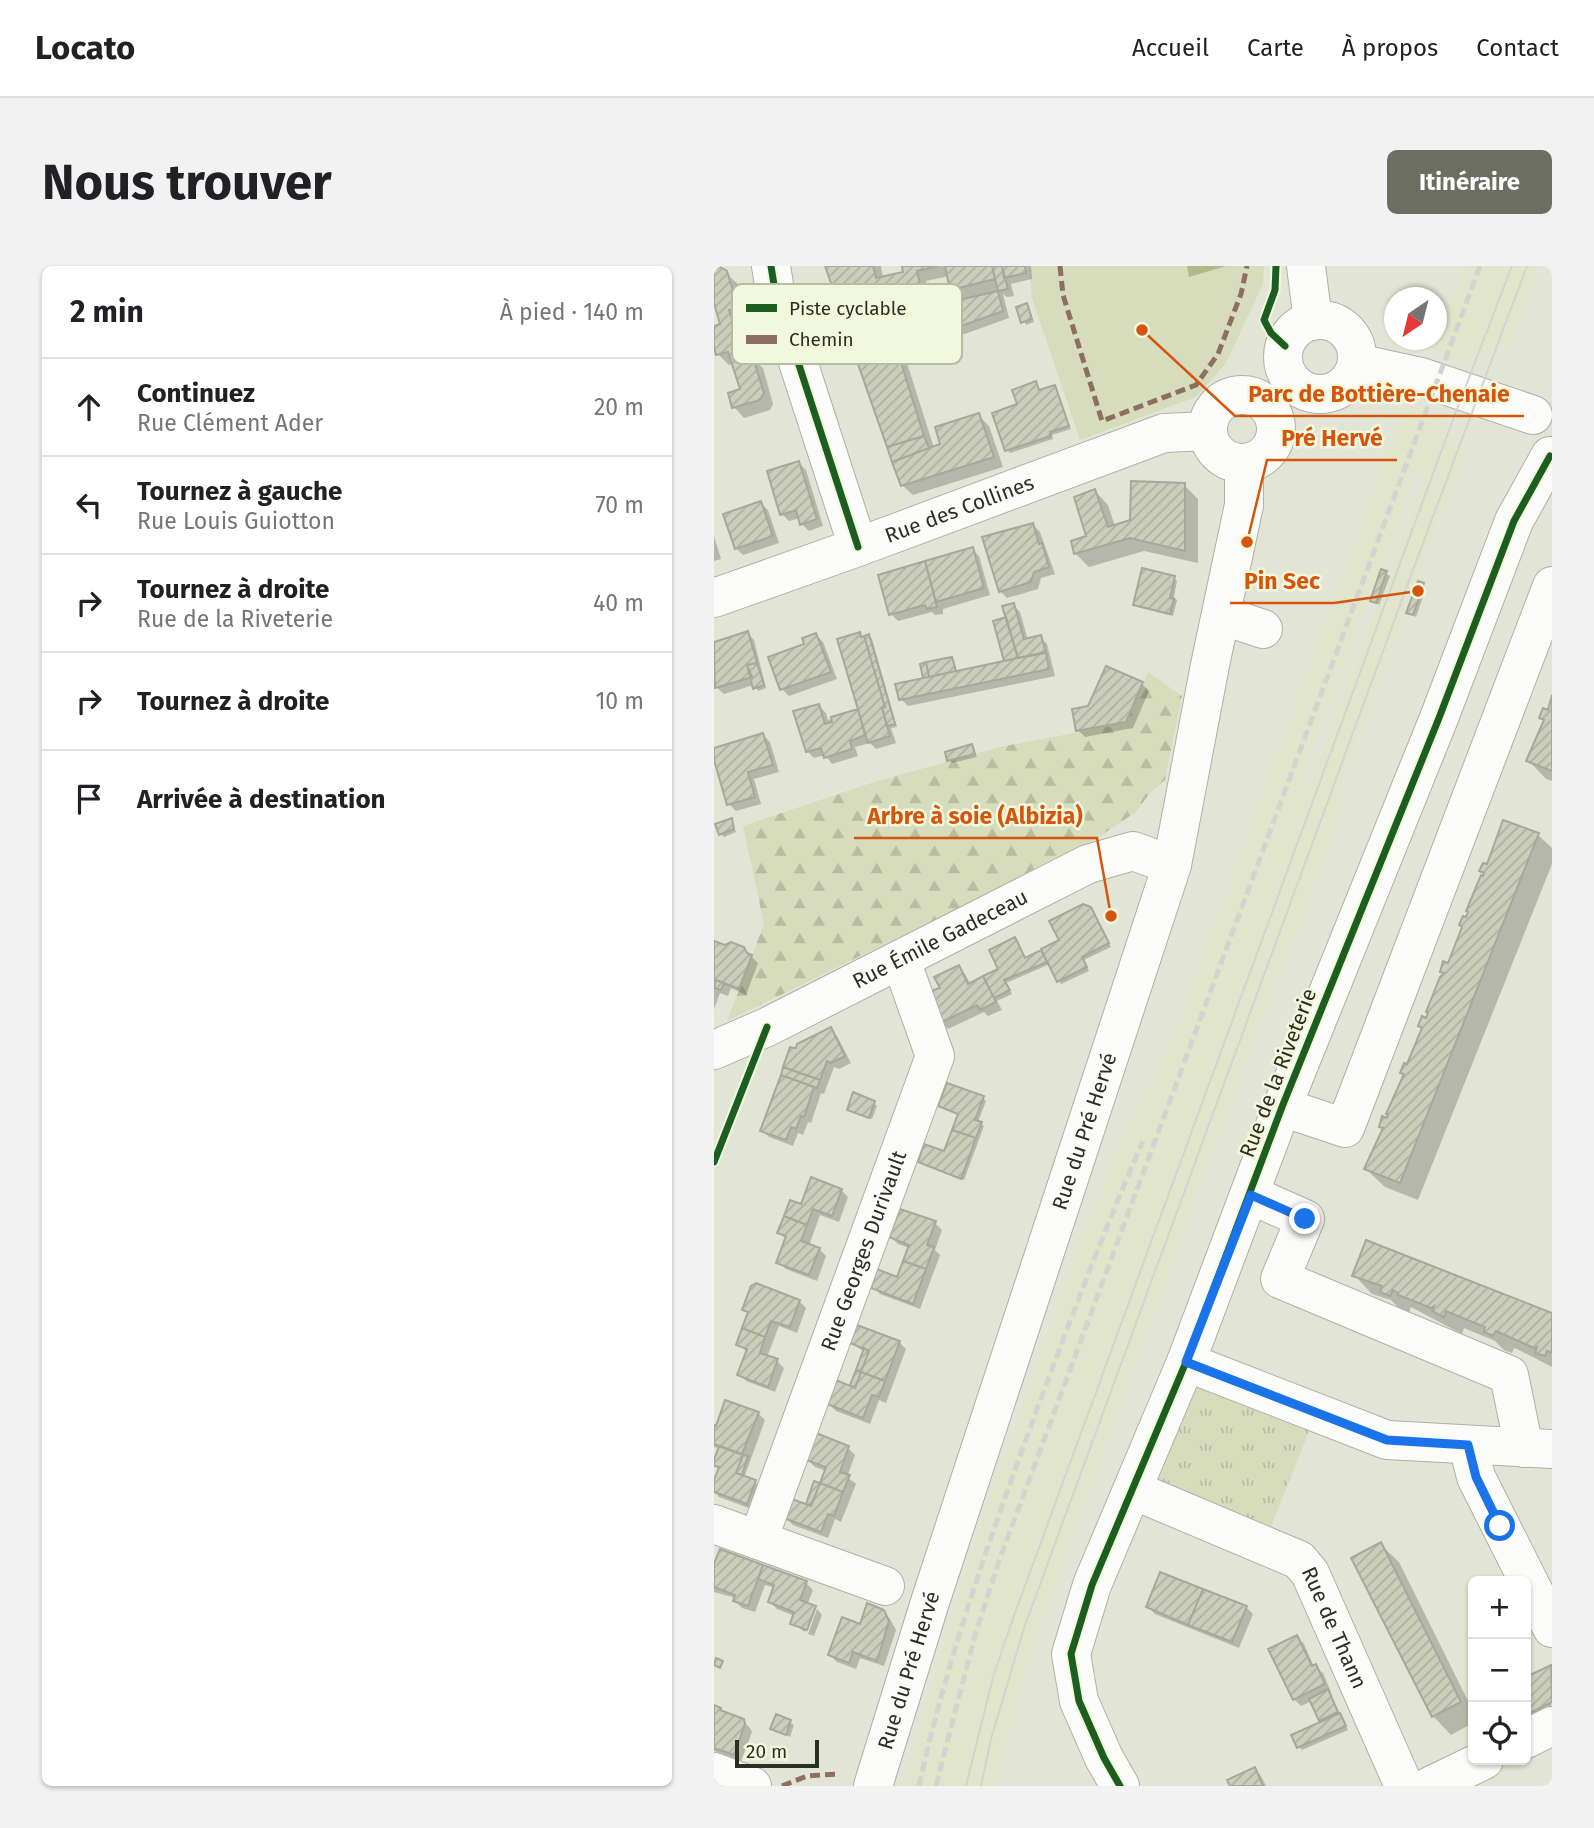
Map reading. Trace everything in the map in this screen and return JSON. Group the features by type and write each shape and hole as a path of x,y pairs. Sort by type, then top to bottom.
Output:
{"street":[{"path":"771,266 774,284"},
{"path":"1306,266 1313,321"},
{"path":"1325,320 1336,324 1353,340 1357,351 1357,363 1347,383 1338,390 1317,394 1307,392 1290,379 1283,360 1289,337 1304,324 1313,321 1325,320"},
{"path":"1237,396 1266,366 1283,360"},
{"path":"1357,363 1542,406 1531,431 1537,446 1551,456"},
{"path":"799,364 859,547"},
{"path":"1276,433 1288,427 1308,410 1317,394"},
{"path":"1237,396 1247,396 1266,405 1272,413 1276,433 1272,445 1256,461 1235,463 1219,455 1213,448 1208,431 1213,412 1227,398 1237,396"},
{"name":"Rue des Collines","path":"714,598 1164,433 1208,431"},
{"name":"Rue de la Riveterie","path":"1120,1786 1104,1758 1079,1700 1071,1654 1092,1585 1186,1362 1282,1107 1520,506 1551,456"},
{"name":"Rue du Pré Hervé","path":"873,1786 1172,865 1244,505 1244,463"},
{"path":"1282,1107 1345,1128 1552,584 1498,561"},
{"path":"1221,615 1263,629"},
{"name":"Rue Émile Gadeceau","path":"714,1050 767,1027 1088,864 1133,851 1172,865"},
{"name":"Rue Georges Durivault","path":"758,1540 935,1056 901,960"},
{"path":"1186,1362 1387,1440 1538,1449 1509,1375 1280,1279 1305,1219 1251,1195"},
{"path":"1468,1445 1476,1477 1552,1628"},
{"name":"Rue de Thann","path":"1133,1490 1298,1560 1310,1573 1404,1786"},
{"path":"714,1524 885,1586"},
{"path":"1531,1736 1552,1726"},
{"path":"1430,1786 1474,1765"},
{"path":"714,1772 752,1786"}],"shaded area":[{"path":"1187,266 1226,266 1189,277"},
{"path":"1465,266 1540,266 1511,343 1461,361 1433,353 1434,350 1447,350 1447,315"},
{"path":"1412,409 1443,419 1466,458 1439,519 1350,758 1338,796 1346,800 1206,1166 1036,1629 994,1786 904,1786 918,1730 975,1542 1066,1283 1123,1138 1175,1034 1396,430","holes":["1416,470 1426,473 1416,504 1310,786 1300,781"]}],"green space":[{"path":"1029,266 1264,266 1263,284 1226,363 1196,397 1080,440 1032,298"},
{"path":"1148,672 1182,696 1165,780 1150,793 1136,812 1087,845 727,1021 764,924 743,826 874,782 1000,747 1127,723"},
{"path":"1196,1384 1310,1429 1268,1534 1156,1487"}],"building":[{"path":"825,266 873,266 876,278 903,272 902,266 938,266 917,271 920,284 831,284"},
{"path":"945,266 992,266 995,279 962,287 962,284 949,284"},
{"path":"992,266 1002,266 1008,289 998,291"},
{"path":"1002,266 1025,266 1026,273 1004,278"},
{"path":"720,267 727,271 732,288 732,309 729,310 732,320 732,364 755,364 764,393 760,400 732,408 728,393 740,389 728,352 716,355 714,347 714,326 720,324 714,303 714,269"},
{"path":"998,291 1003,311 962,326 962,299"},
{"path":"1027,303 1032,319 1021,323 1016,307"},
{"path":"858,364 901,364 924,436 887,447"},
{"path":"1036,381 1039,390 1055,385 1069,426 1050,432 1051,436 1005,451 992,413 1017,404 1012,390"},
{"path":"979,413 994,457 901,486 892,462 940,444 935,427"},
{"path":"924,436 929,448 892,462 887,447"},
{"path":"799,461 817,519 800,525 796,510 780,515 767,471"},
{"path":"1131,481 1185,483 1185,551 1130,538 1074,554 1071,541 1086,536 1074,497 1095,489 1108,527 1130,520"},
{"path":"761,501 773,536 735,549 723,514"},
{"path":"1033,523 1049,567 1034,572 1031,582 999,592 982,537"},
{"path":"973,547 984,588 936,602 925,561"},
{"path":"925,561 937,607 927,609 925,605 889,615 878,575"},
{"path":"1142,568 1175,576 1170,614 1133,605"},
{"path":"1381,569 1387,571 1376,603 1370,601"},
{"path":"1418,581 1424,583 1413,615 1406,613"},
{"path":"1014,603 1024,639 1041,635 1046,653 1018,658 1002,606"},
{"path":"1006,617 1018,658 1004,661 993,621"},
{"path":"748,631 757,663 747,665 752,677 715,688 714,642"},
{"path":"860,632 861,637 864,636 885,707 882,708 890,736 868,743 837,639"},
{"path":"816,633 831,672 780,690 768,657 804,644 802,638"},
{"path":"869,634 895,724 887,726 882,708 885,707 864,636"},
{"path":"1046,652 1049,669 899,700 895,684"},
{"path":"952,657 956,671 929,677 926,662"},
{"path":"926,662 929,677 923,678 920,664"},
{"path":"757,663 764,685 753,689 747,665"},
{"path":"1106,666 1143,682 1126,722 1076,731 1072,709 1088,706"},
{"path":"1552,695 1552,771 1526,761 1544,720 1539,718 1543,708 1548,710"},
{"path":"819,704 825,724 832,722 831,717 858,709 865,735 850,741 852,749 824,758 821,748 806,752 793,711"},
{"path":"763,733 773,765 748,772 755,797 727,805 714,760 714,748"},
{"path":"972,744 975,754 947,761 945,752"},
{"path":"732,818 734,829 719,835 715,824"},
{"path":"1503,820 1539,833 1400,1183 1364,1169 1383,1128 1379,1127 1382,1116 1387,1118 1386,1114 1404,1074 1400,1073 1404,1063 1407,1064 1422,1028 1418,1026 1422,1016 1426,1018 1440,977 1444,973 1440,972 1443,961 1448,963 1462,927 1459,925 1463,916 1466,917 1466,911 1481,875 1483,876 1484,873 1479,871 1483,863 1487,864"},
{"path":"1083,904 1091,907 1109,943 1082,957 1087,967 1057,982 1041,949 1059,940 1049,921"},
{"path":"1015,937 1025,958 1041,950 1047,962 1004,980 1010,990 994,998 983,976 998,969 989,950"},
{"path":"714,941 725,945 731,942 744,947 747,953 752,955 739,989 716,980 714,985"},
{"path":"959,965 968,984 983,976 996,1002 980,1010 977,1005 940,1023 930,991 940,988 934,977"},
{"path":"716,980 724,983 721,990 714,988"},
{"path":"831,1027 845,1056 831,1063 827,1061 820,1080 783,1067 790,1047 796,1048 797,1044"},
{"path":"783,1067 820,1080 817,1088 781,1075"},
{"path":"781,1075 814,1087 804,1117 801,1116 796,1129 791,1127 786,1140 760,1131"},
{"path":"947,1083 984,1096 975,1120 982,1122 976,1138 952,1130 958,1114 938,1106"},
{"path":"853,1092 875,1101 869,1118 847,1110"},
{"path":"952,1130 976,1138 961,1179 918,1162 924,1144 944,1151"},
{"path":"811,1177 842,1189 832,1216 813,1209 807,1225 784,1216 790,1200 801,1204"},
{"path":"900,1209 936,1221 927,1245 934,1247 926,1269 903,1261 909,1245 889,1237"},
{"path":"784,1216 807,1225 801,1241 820,1248 809,1275 776,1263 786,1236 777,1233"},
{"path":"1366,1240 1552,1313 1552,1353 1547,1351 1545,1356 1535,1353 1537,1347 1496,1331 1493,1336 1484,1332 1485,1327 1446,1311 1444,1317 1432,1311 1434,1306 1431,1308 1398,1295 1393,1290 1390,1296 1380,1292 1382,1286 1352,1276"},
{"path":"903,1261 926,1269 913,1304 871,1288 877,1269 897,1277"},
{"path":"756,1283 800,1300 790,1327 771,1321 765,1337 742,1328 748,1312 742,1310 751,1286"},
{"path":"857,1325 900,1341 885,1381 861,1372 869,1351 850,1343"},
{"path":"742,1328 765,1337 760,1353 778,1359 768,1387 737,1375 747,1349 736,1345"},
{"path":"864,1348 869,1351 861,1372 856,1370"},
{"path":"856,1370 861,1372 855,1388 850,1385"},
{"path":"861,1372 885,1381 879,1397 872,1395 863,1418 827,1404 836,1380 855,1388"},
{"path":"725,1400 759,1412 742,1454 714,1444 714,1425 716,1426"},
{"path":"816,1433 849,1446 840,1472 850,1475 843,1492 820,1483 826,1467 806,1460"},
{"path":"719,1446 743,1455 736,1473 756,1480 747,1504 714,1492 714,1480 719,1467 714,1466 714,1460"},
{"path":"743,1455 748,1456 742,1475 736,1473"},
{"path":"814,1481 820,1483 811,1506 806,1504"},
{"path":"820,1483 843,1492 834,1516 828,1514 821,1532 784,1518 792,1499 811,1506"},
{"path":"1381,1542 1461,1702 1432,1717 1351,1558"},
{"path":"720,1549 763,1565 748,1606 733,1601 735,1595 714,1587 714,1564"},
{"path":"763,1565 807,1581 800,1600 816,1606 807,1630 790,1624 794,1612 768,1602 774,1585 758,1579"},
{"path":"1160,1572 1203,1589 1188,1625 1146,1607"},
{"path":"1203,1589 1247,1606 1232,1642 1188,1625"},
{"path":"867,1603 884,1610 889,1621 877,1661 853,1652 849,1663 828,1655 842,1617 860,1624"},
{"path":"1297,1635 1312,1666 1316,1664 1325,1684 1293,1700 1268,1649"},
{"path":"716,1658 723,1661 720,1668 714,1665"},
{"path":"1551,1665 1552,1702 1531,1712 1531,1702 1531,1675"},
{"path":"1328,1689 1338,1712 1319,1721 1309,1699"},
{"path":"714,1705 744,1719 745,1724 734,1755 714,1748"},
{"path":"1340,1713 1346,1726 1297,1748 1291,1735"},
{"path":"776,1714 791,1720 786,1735 770,1729"},
{"path":"1255,1767 1263,1786 1230,1786 1227,1780"}],"tram line":[{"path":"966,1786 993,1677 1011,1624 1449,430 1512,266"},
{"path":"981,1786 991,1739 1024,1628 1527,266"}],"railway":[{"path":"936,1786 975,1635 999,1561 1480,266"},
{"path":"919,1786 956,1644 987,1551 1036,1412 1143,1141"}],"marked path":[{"path":"1060,266 1063,295 1102,421 1196,385 1218,354 1241,294 1247,266"},
{"path":"782,1786 807,1776 837,1774"}],"cycle path":[{"path":"771,266 774,284"},
{"path":"1276,266 1275,290 1264,320 1271,333 1285,346"},
{"path":"799,364 858,547"},
{"path":"1120,1786 1104,1758 1079,1701 1071,1654 1092,1585 1186,1362 1282,1107 1439,718 1514,521 1550,456"},
{"path":"714,1162 767,1027"}],"place":[{"name":"Parc de Bottière-Chenaie","path":"1142,330"},
{"name":"Pré Hervé","path":"1247,542"},
{"name":"Pin Sec","path":"1418,591"},
{"name":"Arbre à soie (Albizia)","path":"1111,916"}],"route":[{"path":"1305,1219 1251,1195 1186,1362 1387,1440 1468,1445 1476,1477 1500,1526"}]}
